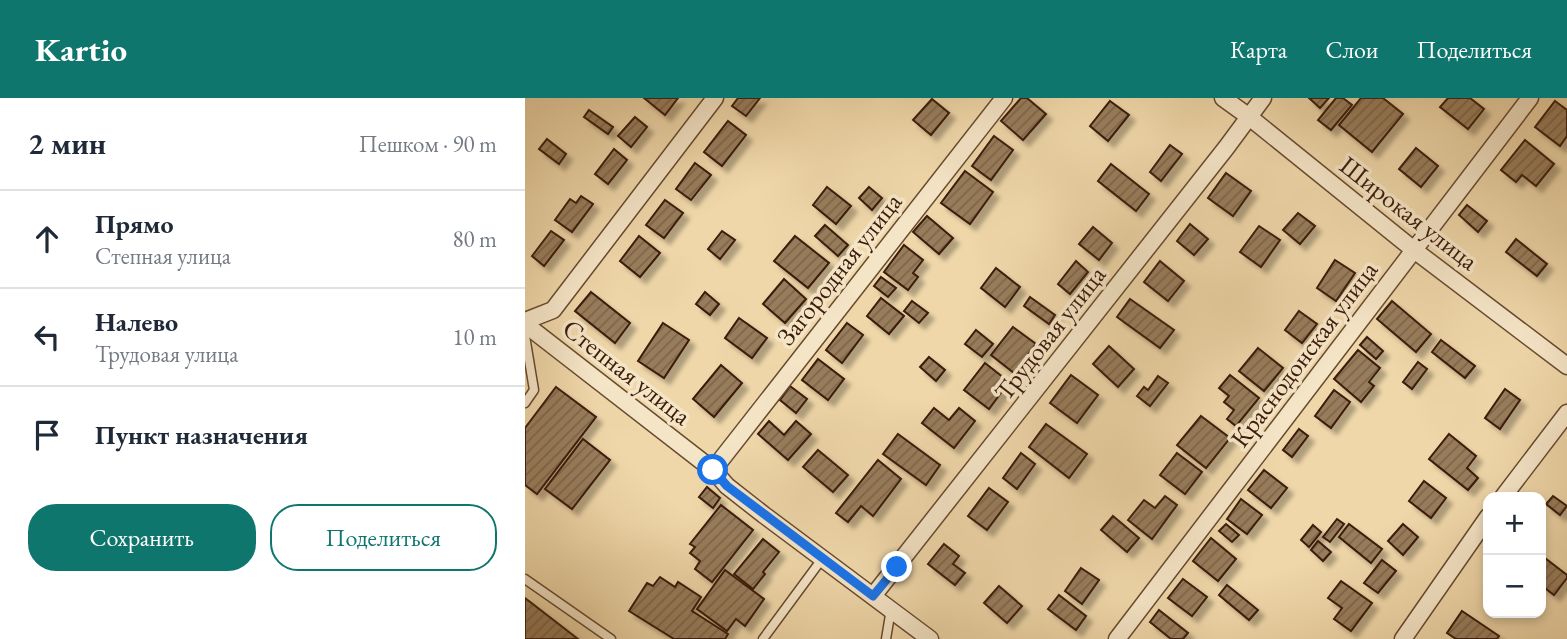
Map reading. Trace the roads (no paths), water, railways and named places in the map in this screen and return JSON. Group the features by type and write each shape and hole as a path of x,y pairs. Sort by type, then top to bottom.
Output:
{"street":[{"path":"525,323 553,310 715,98"},
{"name":"Загородная улица","path":"713,470 1003,98"},
{"name":"Широкая улица","path":"1223,98 1567,366"},
{"name":"Трудовая улица","path":"873,596 1218,159 1263,98"},
{"name":"Краснодонская улица","path":"1117,639 1530,98"},
{"name":"Степная улица","path":"525,323 713,470 727,486 930,639"},
{"path":"1507,492 1567,413"},
{"path":"1403,639 1483,524"}],"lane":[{"path":"525,336 534,390 525,403"},
{"path":"763,639 822,559"},
{"path":"525,579 611,639"},
{"path":"886,639 891,609"}]}
